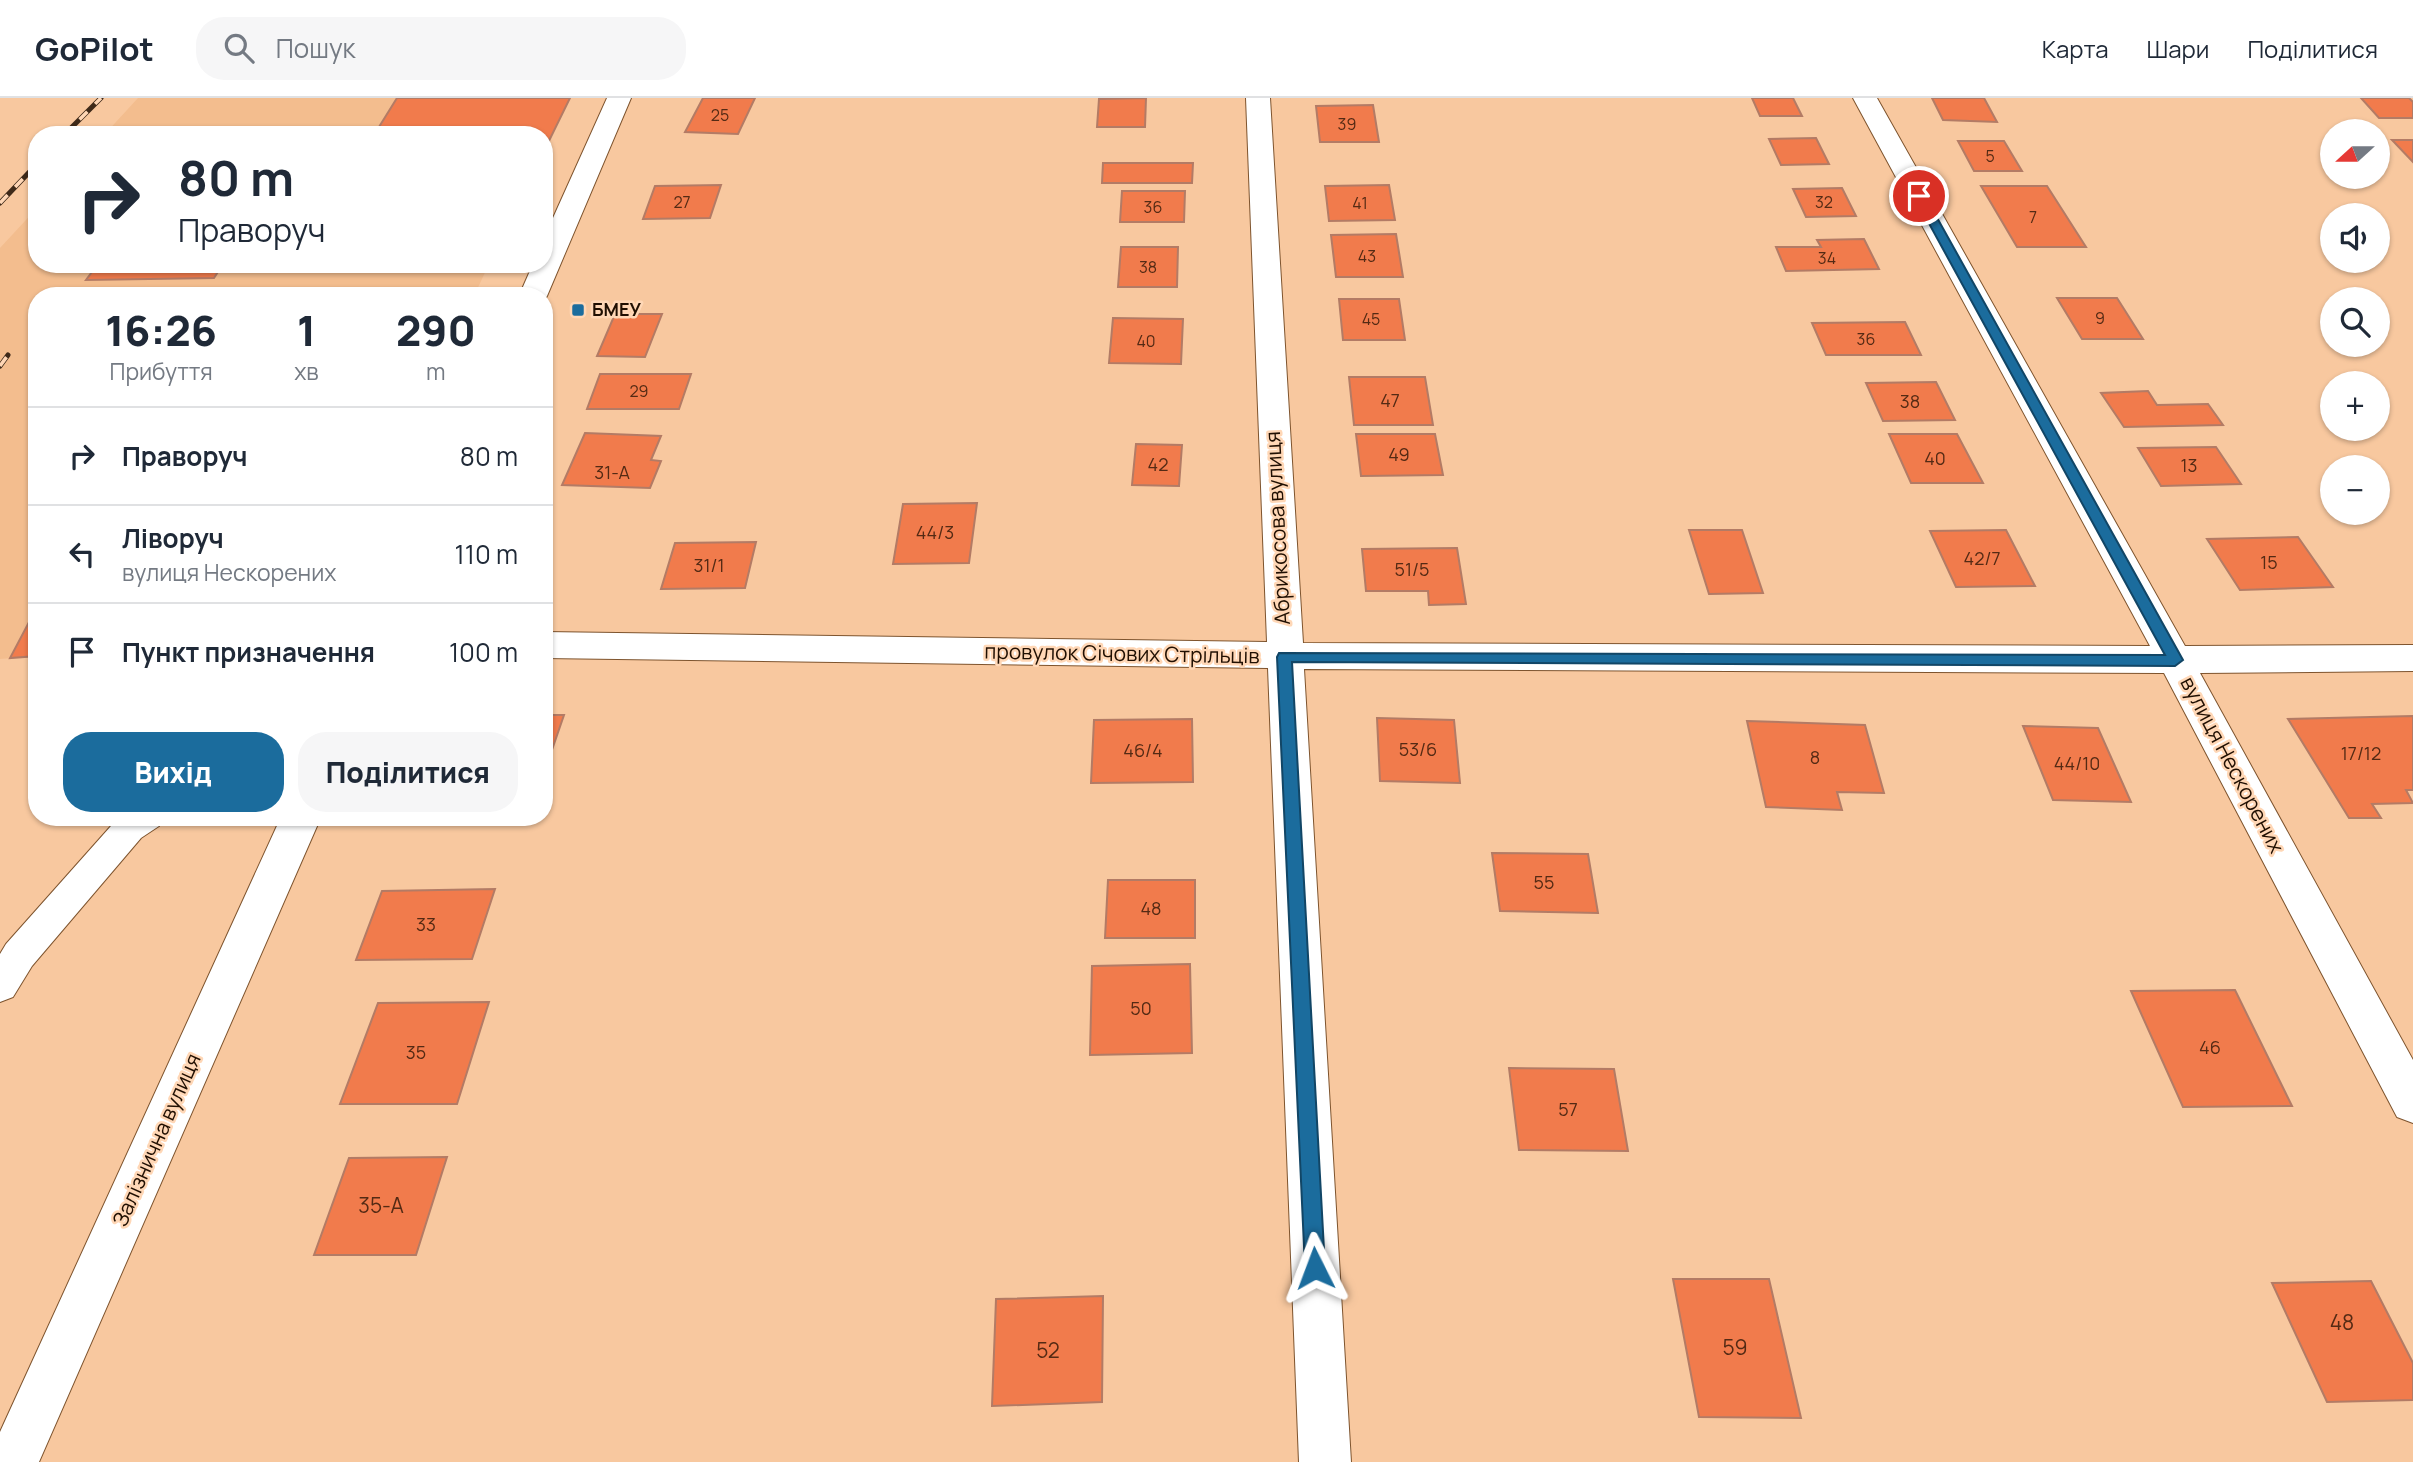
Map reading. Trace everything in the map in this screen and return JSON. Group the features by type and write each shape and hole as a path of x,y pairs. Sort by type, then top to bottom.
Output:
{"street":[{"path":"553,250 619,98"},
{"name":"Абрикосова вулиця","path":"1258,98 1325,1462"},
{"name":"вулиця Нескорених","path":"1865,98 2175,660 2413,1103"},
{"name":"провулок Січових Стрільців","path":"553,645 1284,657 2175,660 2413,658"},
{"name":"Залізнична вулиця","path":"13,1462 298,826"}],"lane":[{"path":"0,986 19,955 132,826"}],"shaded area":[{"path":"138,98 570,98 553,133 553,126 112,126"},
{"path":"28,218 28,273 485,273 478,287 28,287 28,657 0,659 0,248"}],"building":[{"path":"397,98 570,98 553,133 553,126 380,126"},
{"path":"703,98 755,98 738,134 685,132"},
{"path":"1146,98 1145,127 1097,127 1099,99"},
{"path":"1752,98 1793,98 1802,116 1760,116"},
{"path":"1932,98 1984,98 1997,122 1943,120"},
{"path":"2361,98 2409,98 2413,102 2413,118 2379,118"},
{"path":"1373,105 1379,142 1320,142 1316,106"},
{"path":"1816,138 1829,164 1781,165 1769,139"},
{"path":"2392,140 2413,140 2413,162"},
{"path":"1958,141 2004,141 2022,171 1974,171"},
{"path":"1103,163 1193,163 1192,183 1102,183"},
{"path":"721,185 710,218 643,219 655,186"},
{"path":"1389,185 1395,220 1329,221 1325,186"},
{"path":"1981,186 2047,186 2086,247 2017,247"},
{"path":"1842,188 1856,216 1806,217 1793,189"},
{"path":"1122,191 1185,191 1184,222 1120,222"},
{"path":"1396,234 1403,277 1336,277 1331,235"},
{"path":"1864,239 1879,269 1786,271 1776,247 1821,247 1817,240"},
{"path":"1121,247 1178,247 1177,287 1118,287"},
{"path":"91,273 217,273 214,278 86,280"},
{"path":"2057,298 2117,298 2143,339 2082,339"},
{"path":"1339,299 1399,299 1405,340 1343,340"},
{"path":"615,314 662,314 645,357 597,356"},
{"path":"1113,318 1183,319 1181,364 1109,363"},
{"path":"1905,322 1921,355 1826,355 1812,323"},
{"path":"600,374 691,374 679,409 587,409"},
{"path":"1349,377 1425,377 1433,425 1354,425"},
{"path":"1936,382 1955,420 1883,421 1866,383"},
{"path":"2148,391 2157,405 2208,404 2223,425 2124,427 2101,393"},
{"path":"585,433 661,436 651,460 661,461 650,488 562,485"},
{"path":"1356,434 1435,434 1443,475 1361,476"},
{"path":"1889,434 1957,434 1983,483 1911,483"},
{"path":"1136,444 1182,445 1179,486 1132,485"},
{"path":"2216,447 2241,484 2161,486 2138,448"},
{"path":"977,503 969,563 893,564 903,504"},
{"path":"1689,530 1742,530 1763,593 1709,594"},
{"path":"2006,530 2035,586 1956,587 1930,531"},
{"path":"2298,537 2333,587 2240,590 2207,539"},
{"path":"756,542 745,588 661,589 675,543"},
{"path":"1457,548 1466,604 1429,605 1428,591 1366,591 1362,549"},
{"path":"28,624 28,657 10,658"},
{"path":"553,715 564,715 553,747"},
{"path":"2413,716 2413,790 2406,790 2413,803 2372,804 2381,818 2349,818 2288,719"},
{"path":"1377,718 1454,720 1460,783 1380,781"},
{"path":"1192,719 1193,782 1091,783 1094,720"},
{"path":"1747,721 1865,725 1884,793 1837,792 1842,810 1766,807"},
{"path":"2023,726 2098,728 2131,802 2053,800"},
{"path":"1492,853 1588,854 1598,913 1500,911"},
{"path":"1108,880 1195,880 1195,938 1105,938"},
{"path":"495,889 472,959 356,960 382,891"},
{"path":"1190,964 1192,1053 1090,1055 1092,966"},
{"path":"2235,990 2292,1106 2183,1107 2131,991"},
{"path":"489,1002 457,1104 340,1104 378,1003"},
{"path":"1509,1068 1614,1069 1628,1151 1519,1150"},
{"path":"447,1157 416,1255 314,1255 349,1158"},
{"path":"1673,1279 1769,1279 1801,1418 1699,1417"},
{"path":"2371,1281 2413,1363 2413,1400 2327,1402 2272,1283"},
{"path":"1103,1296 1102,1402 992,1406 996,1299"}],"railway":[{"path":"73,126 101,98"},
{"path":"0,203 28,173"},
{"path":"0,366 8,355"}],"place":[{"name":"БМЕУ","path":"578,310"}],"route":[{"path":"1315,1268 1284,657 2175,660 1919,196"}]}
